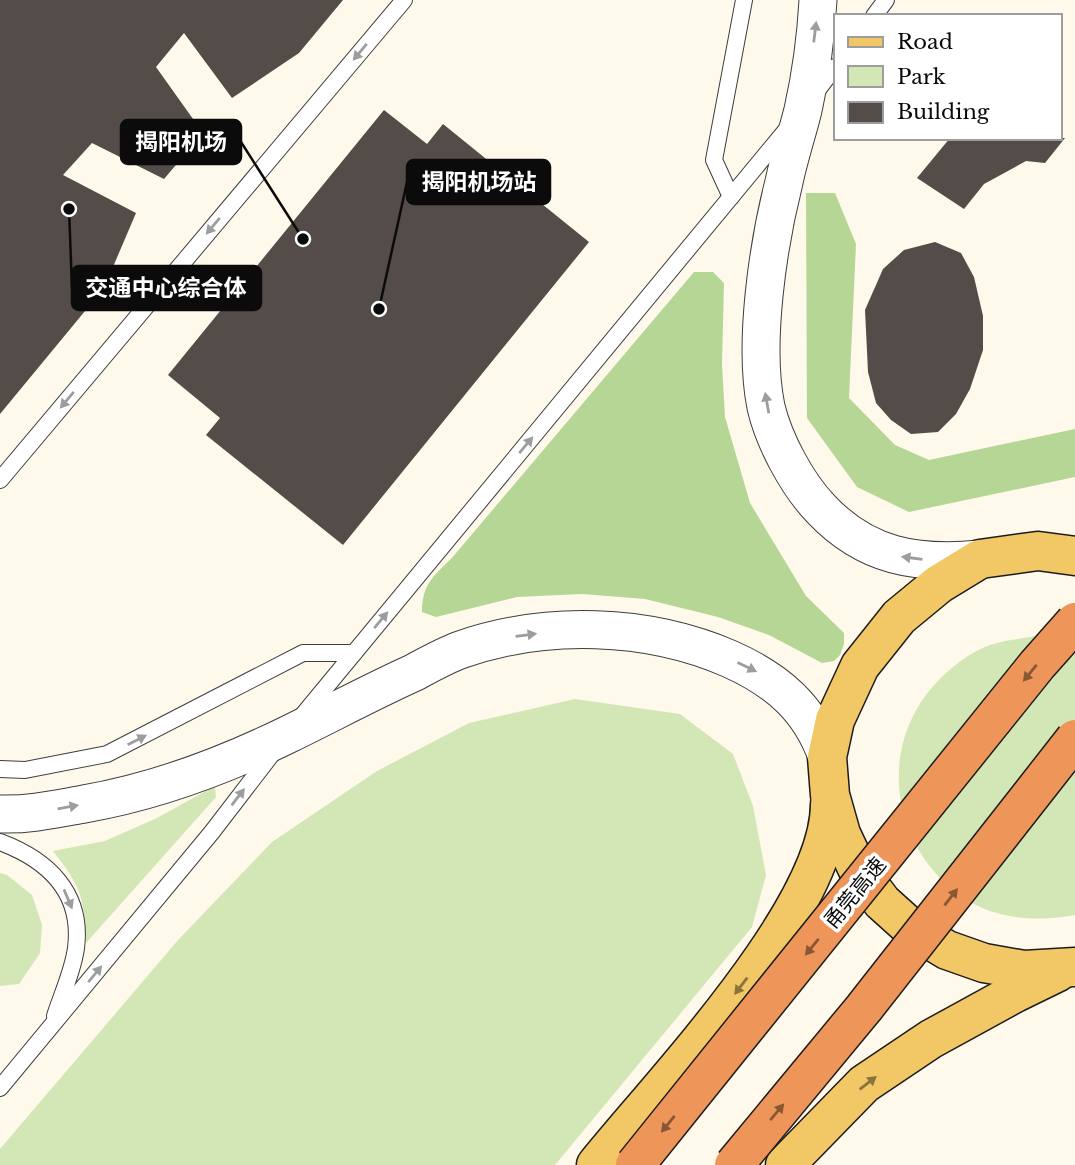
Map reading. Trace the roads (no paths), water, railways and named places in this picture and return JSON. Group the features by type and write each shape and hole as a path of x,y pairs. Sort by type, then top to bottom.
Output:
{"highway":[{"name":"甬莞高速","path":"635,1165 1037,665 1075,622"},
{"path":"734,1165 864,1008 1075,739"}],"main road":[{"path":"596,1165 683,1063 764,957 794,908 820,856 830,822 827,757 835,720 860,666 899,617 939,584 980,559 1057,553 1075,544"},
{"path":"830,795 841,834 858,870 882,902 912,929 947,950 984,964 1024,970 1070,968"},
{"path":"785,1165 864,1084 931,1039 1015,993 1070,968"}],"street":[{"path":"818,0 816,31 803,110 783,183 771,242 764,299 762,360 766,408 781,447 805,492 832,521 861,543 903,557 944,562 980,559"},
{"path":"0,814 22,815 118,798 194,774 286,736 459,650 506,637 552,632 610,630 666,637 718,654 754,670 786,693 808,717 820,735 827,757"}],"lane":[{"path":"0,480 404,0"},
{"path":"731,197 714,160 744,0"},
{"path":"2,1083 212,832 286,736 803,110 834,68"},
{"path":"0,769 25,770 107,754 303,653 354,653"},
{"path":"0,842 23,851 47,867 66,892 77,923 76,950 51,1027"}],"place":[{"name":"交通中心综合体","path":"69,209"},
{"name":"揭阳机场","path":"303,239"},
{"name":"揭阳机场站","path":"379,309"}]}
